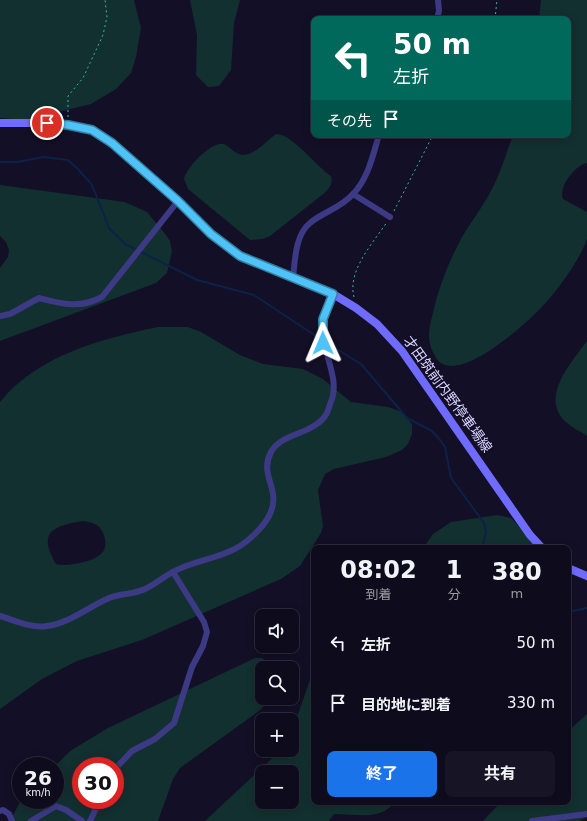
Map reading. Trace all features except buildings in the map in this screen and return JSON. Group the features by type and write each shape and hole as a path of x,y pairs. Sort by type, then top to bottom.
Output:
{"main road":[{"name":"才田筑前内野停車場線","path":"0,123 68,125 92,130 112,143 178,201 211,234 240,256 333,294 356,308 377,324 402,351 530,536 539,545"},
{"path":"571,569 587,576"}],"street":[{"path":"438,0 438,16"},
{"path":"293,278 299,241 304,230 309,223 343,204 353,194 364,177 378,138"},
{"path":"353,194 390,218"},
{"path":"0,316 10,314 39,298 70,305 80,305 94,302 102,297 178,201"},
{"path":"0,616 31,625 45,627 57,624 118,594 134,593 144,590 173,572 239,547 249,539 269,515 275,497 267,467 272,452 279,442 307,431 321,420 327,413 333,396 333,377 323,343 323,319 333,294"},
{"path":"124,759 132,751 155,739 174,723 192,667 203,646 207,632 204,622 173,572"},
{"path":"31,821 56,806 66,810 82,821"},
{"path":"90,821 96,809"},
{"path":"0,811 3,810 9,814 12,821"},
{"path":"532,821 587,814"}],"path":[{"path":"68,125 68,96 83,78 103,35 107,17 105,0"},
{"path":"495,16 497,0"},
{"path":"356,308 351,288 354,276 363,259 390,218 431,138"}],"green space":[{"path":"0,0 134,0 141,28 136,57 131,73 116,89 91,104 26,120 0,118"},
{"path":"190,0 240,0 234,23 231,70 219,86 208,87 196,75 197,35"},
{"path":"541,0 587,0 587,163 577,168 573,172 565,183 562,194 563,199 587,212 587,239 578,258 566,277 545,304 519,328 492,349 478,358 464,364 451,366 439,362 431,349 429,329 435,303 441,283 453,255 462,237 484,204 495,183 512,138 571,138 571,16 539,16"},
{"path":"276,134 282,135 296,144 331,176 332,182 330,187 324,193 270,236 263,239 250,240 188,189 184,179 190,168 200,156 219,144 224,144 242,155 258,149"},
{"path":"0,185 125,202 147,212 170,241 172,251 167,273 156,283 0,341 0,268 8,257 9,250 6,242 0,236"},
{"path":"158,327 188,327 201,332 240,355 263,364 303,369 323,379 351,402 388,407 402,412 412,424 412,434 408,444 402,450 386,457 334,469 325,474 318,490 323,526 321,533 313,545 311,545 311,549 300,566 281,579 142,640 77,661 42,679 0,709 0,402 15,386 33,372 52,361 72,351 115,337","holes":["83,521 96,525 103,532 105,548 101,554 80,563 67,565 56,564 50,553 48,544 48,538 51,532 63,525"]},
{"path":"587,341 587,436 566,422 559,412 556,402 557,391 561,380"},
{"path":"497,515 511,518 536,545 425,545 433,534 451,522"},
{"path":"255,658 262,658 266,661 255,661 255,705 264,706 180,768 173,779 158,821 10,821 16,809 64,809 64,757 70,751 108,728"},
{"path":"311,677 311,805 392,805 383,812 375,814 334,814 329,821 205,821 255,774 255,809 299,809 299,765 265,765 274,757 299,757 299,713"},
{"path":"587,714 587,817 579,821 483,821 498,805 571,805 571,728"}],"waterway":[{"path":"0,162 17,162 44,157 68,160 92,185 109,228 125,244 197,280 254,295 322,340"},
{"path":"325,342 361,364 407,418 432,431 440,440 445,447 451,478 484,523 486,533 483,545"},
{"path":"571,611 587,608"}],"route":[{"path":"47,123 68,125 92,130 112,143 178,201 211,234 240,256 333,294 323,319 323,343"}]}
